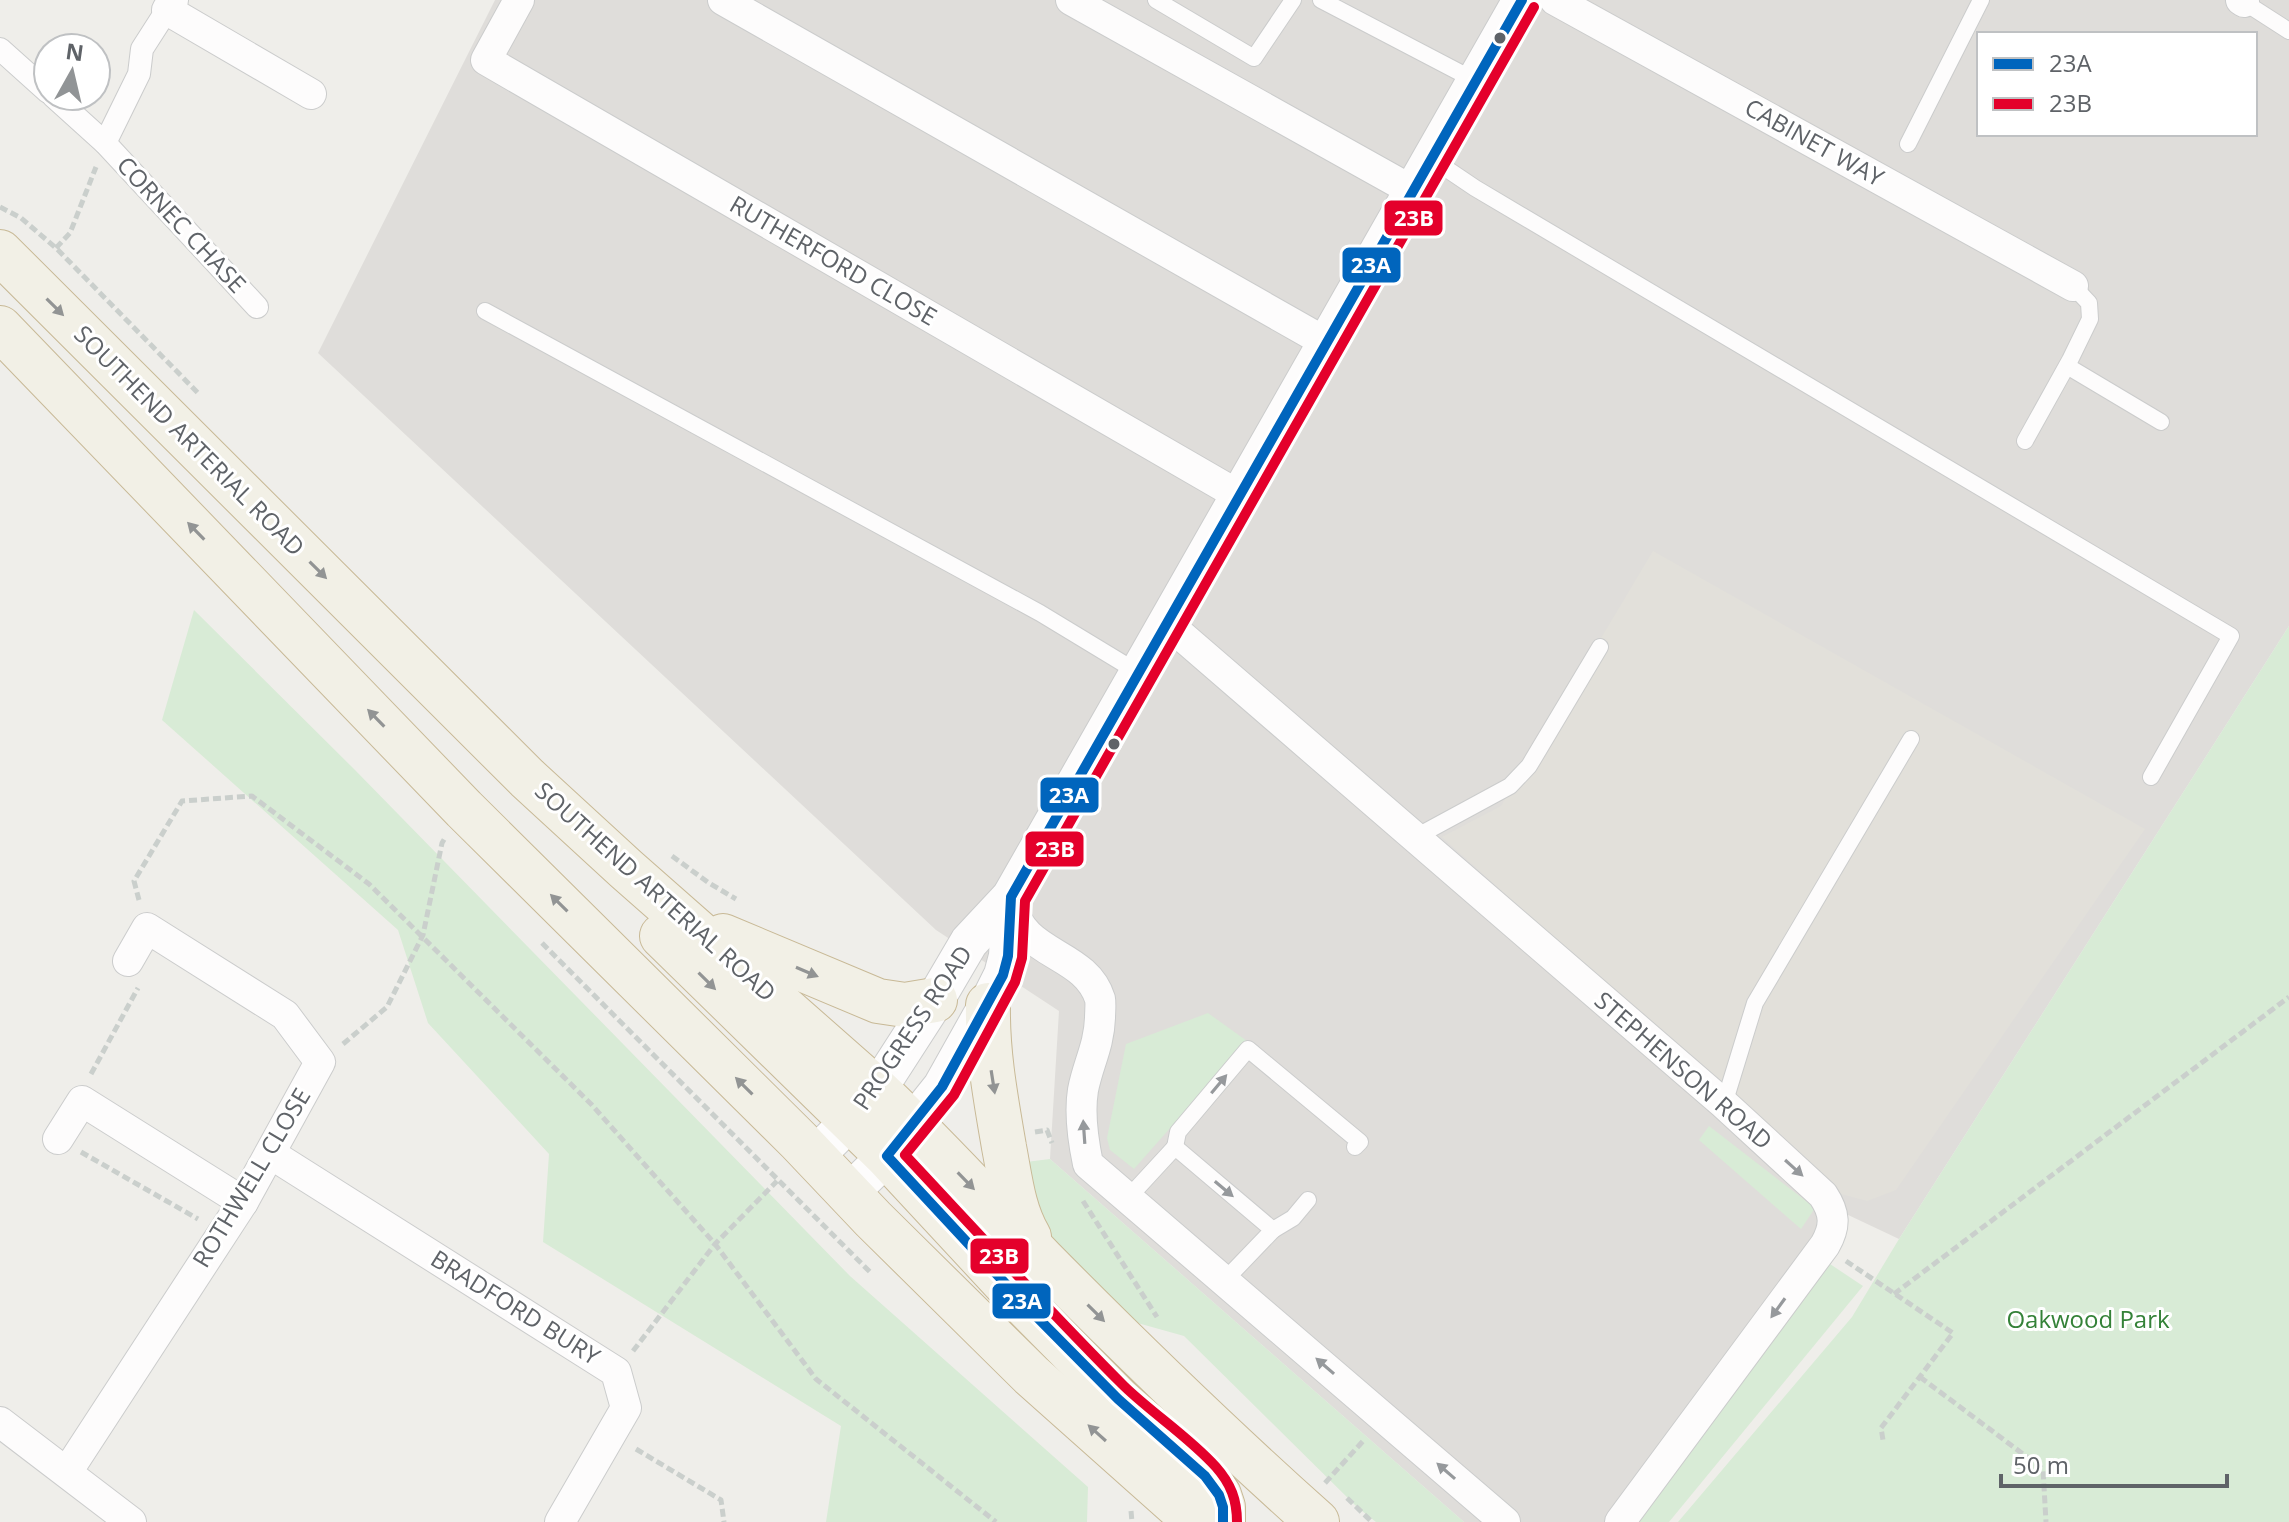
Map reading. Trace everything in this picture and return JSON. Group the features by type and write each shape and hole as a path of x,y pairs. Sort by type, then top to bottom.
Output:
{"highway":[{"name":"SOUTHEND ARTERIAL ROAD","path":"0,252 527,778 684,920 864,1105"},
{"path":"0,328 464,809 814,1157 880,1161 1041,1258 1167,1383 1320,1494"},
{"path":"527,778 547,821 864,1105 880,1161 993,1316 1031,1375 1159,1504 1196,1522"},
{"path":"684,920 878,1001 905,1005 935,1000"},
{"path":"996,990 989,1054 1014,1199 1023,1227 1041,1258"},
{"path":"880,1161 1118,1399 1205,1476 1219,1495 1223,1522"}],"street":[{"name":"RUTHERFORD CLOSE","path":"519,0 486,60 1240,496"},
{"path":"723,0 1327,343"},
{"path":"1071,0 1422,175"},
{"name":"PROGRESS ROAD","path":"814,1157 864,1105 935,1000 969,942 1011,897 1522,0"},
{"name":"CABINET WAY","path":"1555,0 2073,286"},
{"name":"CORNEC CHASE","path":"105,143 139,74 142,49 170,5 311,94"},
{"path":"0,49 32,78"},
{"name":"CORNEC CHASE","path":"71,112 105,143 257,307"},
{"name":"STEPHENSON ROAD","path":"1168,624 1724,1104 1823,1195 1830,1206 1834,1218 1825,1245 1620,1522"},
{"name":"PROGRESS ROAD","path":"880,1161 942,1087 996,990 1008,956 1011,897"},
{"path":"1011,897 1014,915 1023,931 1038,944 1068,961 1089,981 1100,1000 1099,1037 1083,1091 1083,1136 1088,1164 1505,1522"},
{"path":"128,961 147,928"},
{"name":"ROTHWELL CLOSE","path":"67,1472 243,1202 320,1062 285,1015 147,928"},
{"path":"996,990 1011,963 1021,953 1043,950 1057,955"},
{"path":"58,1139 82,1101 243,1202"},
{"name":"BRADFORD BURY","path":"271,1154 616,1372 626,1408 560,1522"},
{"path":"0,1422 131,1522"}],"lane":[{"path":"1156,0 1254,58 1293,0"},
{"path":"1321,0 1476,81"},
{"path":"1908,144 1981,0"},
{"path":"2242,1 2289,31"},
{"path":"1422,175 1489,196 2231,636 2151,777"},
{"path":"2025,441 2090,319 2089,303 2073,286"},
{"path":"485,311 1040,613 1139,673"},
{"path":"2067,366 2161,422"},
{"path":"1414,838 1510,786 1529,766 1600,647"},
{"path":"1724,1104 1755,1003 1911,739"},
{"path":"1128,1198 1175,1147 1178,1132 1248,1049 1360,1142 1355,1147"},
{"path":"1175,1147 1273,1230"},
{"path":"1225,1280 1273,1230 1293,1218 1308,1200"}],"path":[{"path":"56,248 70,233 105,143"},
{"path":"0,207 21,218 56,248 208,404"},
{"path":"147,928 134,881 182,801 252,796 369,884 591,1104 715,1244 816,1379 996,1522"},
{"path":"320,1062 387,1007 423,935 442,843"},
{"path":"660,848 744,904"},
{"path":"82,1101 82,1090 139,985 128,961"},
{"path":"1894,1294 2289,997"},
{"path":"1047,1130 1056,1153"},
{"path":"58,1139 223,1233"},
{"path":"616,1372 715,1244 777,1181"},
{"path":"1081,1199 1146,1302 1165,1326"},
{"path":"1825,1245 1953,1333 1881,1428 1883,1440"},
{"path":"1920,1377 2043,1469 2046,1522"},
{"path":"1372,1522 1320,1494 1384,1417"},
{"path":"611,1434 721,1500 724,1522"}],"shaded area":[{"path":"495,0 2289,0 2289,626 1899,1239 1844,1213 1608,1522 1464,1522 1050,1159 1059,1011 936,930 318,353"},
{"path":"1653,551 2145,829 1896,1190 1867,1201 1837,1193 1442,837 1501,806"}],"green space":[{"path":"194,610 355,770 850,1276 1088,1487 1087,1522 826,1522 841,1426 543,1242 549,1154 428,1023 398,930 162,720"},
{"name":"Oakwood Park","path":"2289,626 2289,1522 1678,1522 1852,1317"},
{"path":"1208,1013 1247,1041 1134,1169 1110,1150 1107,1138 1126,1044"},
{"path":"1709,1126 1815,1208 1801,1229 1699,1140"},
{"path":"1050,1159 1464,1522 1376,1522 1357,1507 1184,1336 1134,1322 1050,1246 1026,1162"},
{"path":"1824,1260 1863,1286 1669,1522 1632,1522"}],"transit line":[{"name":"23A","path":"1223,1522 1219,1495 1205,1476 1118,1399 1028,1308 887,1156 942,1087 1003,975 1008,956 1011,897 1522,0"},
{"name":"23B","path":"1237,1522 1232,1493 1216,1467 1124,1386 905,1155 954,1095 1015,982 1022,958 1025,901 1534,7"}]}
